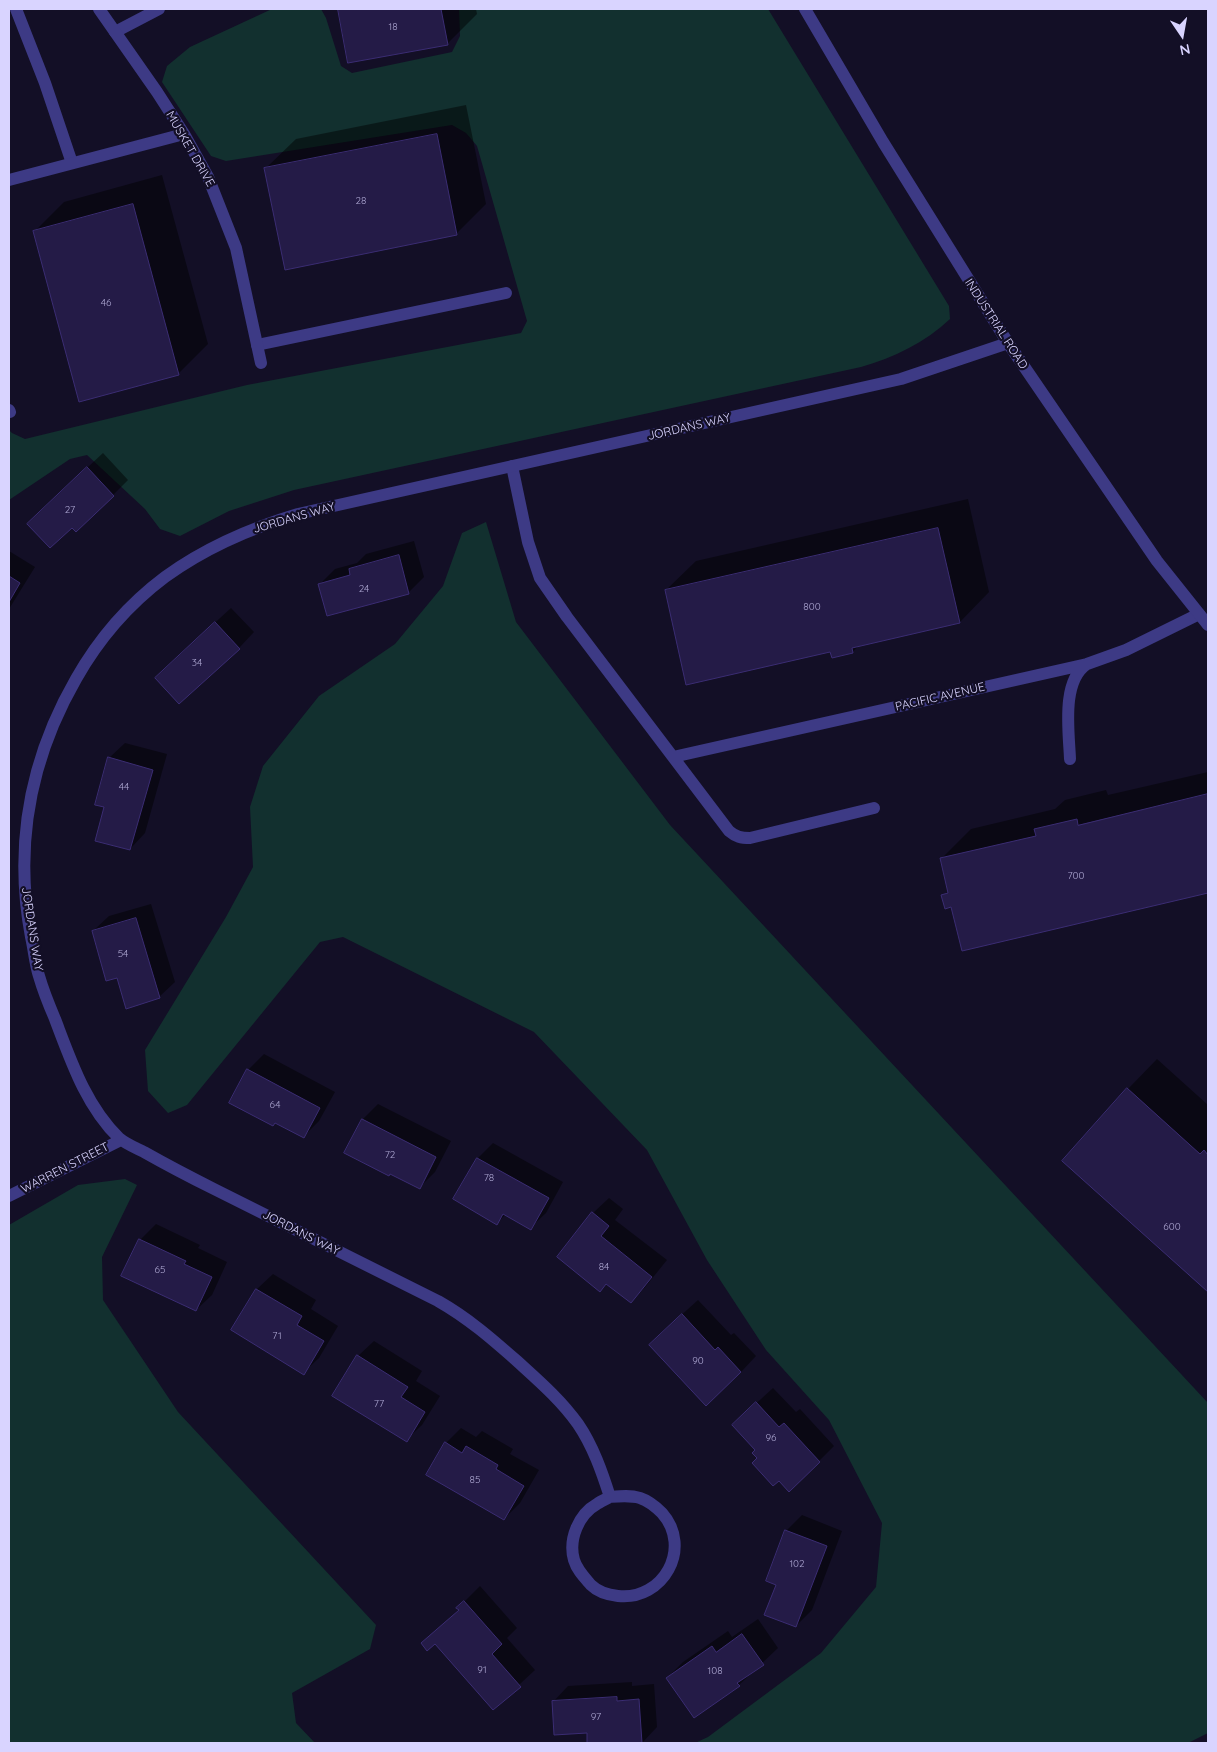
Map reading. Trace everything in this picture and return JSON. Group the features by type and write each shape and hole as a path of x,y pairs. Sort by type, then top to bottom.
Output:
{"street":[{"path":"16,9 45,83 72,163"},
{"name":"MUSKET DRIVE","path":"99,9 184,134 208,176 228,224 241,268 261,363"},
{"path":"115,32 160,9"},
{"name":"INDUSTRIAL ROAD","path":"805,9 883,142 1008,344 1157,561 1208,625"},
{"path":"9,180 184,134"},
{"path":"257,345 506,293"},
{"name":"JORDANS WAY","path":"610,1497 593,1450 579,1426 558,1400 492,1338 460,1314 438,1301 168,1166 121,1140 99,1115 83,1089 38,974 27,914 24,854 26,825 37,770 48,734 63,701 100,641 141,598 165,578 197,557 224,542 274,521 298,514 901,379 1008,344"},
{"path":"512,466 528,542 540,578 567,618 734,836 750,838 874,808"},
{"name":"PACIFIC AVENUE","path":"673,757 1087,664 1126,650 1199,614"},
{"path":"1070,759 1068,714 1071,688 1074,676 1079,669 1087,664"},
{"name":"WARREN STREET","path":"9,1196 121,1140"},
{"path":"626,1496 642,1499 655,1506 666,1518 674,1534 675,1552 670,1568 659,1583 645,1593 628,1597 610,1595 594,1588 582,1575 574,1559 573,1543 576,1528 584,1514 596,1504 610,1497 626,1496"}],"green space":[{"path":"272,9 321,9 326,18 341,66 352,73 452,52 460,36 459,9 768,9 949,306 950,319 920,342 885,359 861,367 294,490 229,511 180,536 160,529 145,509 87,455 70,459 9,500 9,430 25,439 247,385 521,333 527,321 477,146 466,133 452,125 226,161 211,156 162,82 167,66 190,47"},
{"path":"486,522 516,622 670,825 1208,1403 1208,1733 1188,1743 695,1743 708,1737 821,1653 876,1587 882,1523 829,1420 766,1350 707,1260 647,1150 534,1032 343,937 320,942 187,1105 168,1113 148,1091 145,1050 226,917 253,867 250,807 263,766 319,696 395,644 443,586 462,533"},
{"path":"125,1179 137,1185 102,1257 103,1300 178,1412 376,1625 370,1649 292,1693 296,1723 315,1743 9,1743 9,1225 78,1185"}],"building":[{"path":"338,9 441,9 448,45 348,63"},
{"path":"437,134 457,235 285,270 264,168"},
{"path":"133,204 179,375 79,402 33,231"},
{"path":"87,467 114,496 76,532 72,528 50,548 27,524"},
{"path":"938,528 960,623 852,648 853,653 832,658 830,652 686,685 665,590"},
{"path":"399,555 409,594 327,616 318,584 350,575 349,569"},
{"path":"9,576 20,583 9,602"},
{"path":"215,622 240,649 179,704 155,678"},
{"path":"108,757 153,770 130,850 95,841 104,807 95,805"},
{"path":"1208,794 1208,893 962,951 951,907 945,909 941,895 948,893 940,858 1036,836 1034,829 1077,819 1078,825"},
{"path":"136,918 160,998 126,1009 117,978 106,981 92,931"},
{"path":"247,1069 320,1108 304,1138 275,1123 273,1126 229,1103"},
{"path":"1127,1088 1200,1154 1204,1150 1208,1155 1208,1292 1062,1161"},
{"path":"362,1119 436,1157 420,1189 390,1174 389,1176 344,1153"},
{"path":"477,1158 549,1198 531,1230 503,1214 497,1225 453,1199"},
{"path":"592,1212 609,1226 601,1236 652,1277 631,1303 606,1284 600,1292 557,1257"},
{"path":"139,1239 186,1261 184,1264 212,1277 196,1311 121,1276"},
{"path":"256,1289 302,1316 297,1325 324,1341 304,1375 231,1330"},
{"path":"682,1314 715,1350 718,1347 741,1372 706,1406 649,1345"},
{"path":"357,1355 408,1387 401,1397 425,1412 407,1442 332,1396"},
{"path":"756,1402 779,1427 784,1423 820,1462 789,1492 779,1481 773,1486 752,1463 757,1458 752,1453 755,1450 732,1425"},
{"path":"445,1442 462,1453 466,1446 498,1465 496,1469 524,1486 504,1520 426,1475"},
{"path":"785,1530 827,1546 796,1627 764,1615 776,1585 766,1581"},
{"path":"464,1601 502,1644 492,1654 521,1687 493,1710 435,1644 427,1651 421,1643 459,1610 456,1608"},
{"path":"742,1634 764,1665 737,1683 740,1686 694,1718 666,1678 712,1646 716,1652"},
{"path":"617,1697 617,1701 639,1699 642,1743 587,1743 587,1733 554,1735 552,1701"}]}
